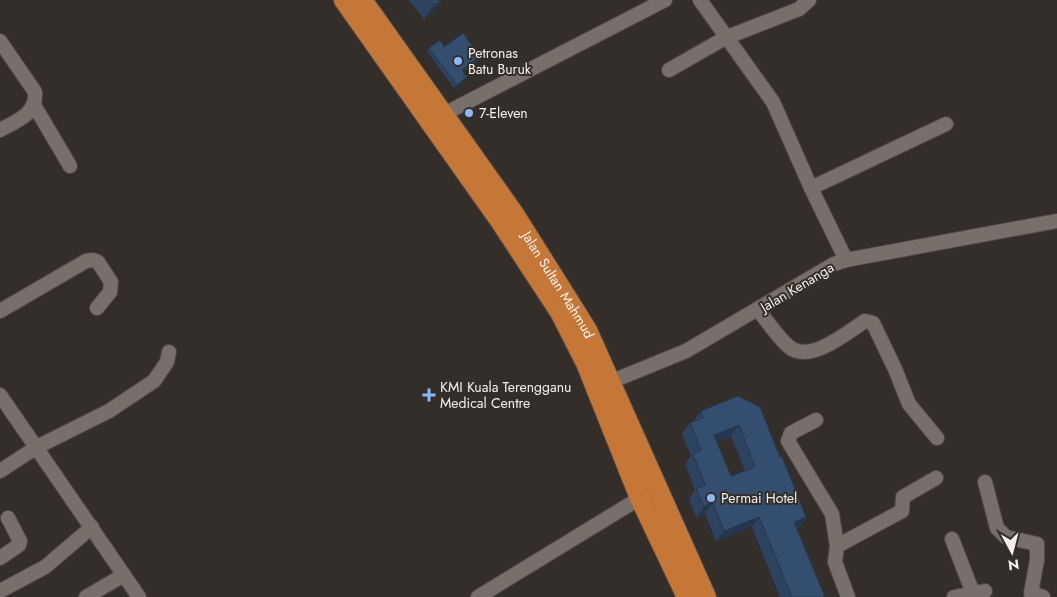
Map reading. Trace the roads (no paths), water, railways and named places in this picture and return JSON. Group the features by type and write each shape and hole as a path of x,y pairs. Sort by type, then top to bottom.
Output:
{"highway":[{"name":"Jalan Sultan Mahmud","path":"344,0 502,222 560,312 586,363 640,498 686,597"},
{"name":"Jalan Sultan Mahmud","path":"362,0 444,114 557,280 587,330 706,597"}],"street":[{"path":"444,114 665,0"},
{"path":"700,0 773,102 811,188 846,260"},
{"path":"670,70 726,38 798,9 809,0"},
{"path":"0,42 35,92 34,106 70,166"},
{"path":"0,130 22,118 34,106"},
{"path":"811,188 946,124"},
{"name":"Jalan Kenanga","path":"610,382 686,351 834,264 846,260 1057,221"},
{"path":"0,311 86,261 93,260 98,262 111,282 110,292 98,308"},
{"path":"758,310 790,347 799,353 816,351 865,322 873,323 909,404 937,438"},
{"path":"0,471 36,447 109,411 154,381 167,362 169,352"},
{"path":"1,398 139,597"},
{"path":"816,420 791,432 788,442 832,514 837,546 836,562 848,597"},
{"path":"837,546 902,511 903,497 936,478"},
{"path":"985,482 997,528 1006,537 1036,544 1038,560 1031,593 1039,596"},
{"path":"478,597 640,498"},
{"path":"0,558 19,545 20,541 8,518"},
{"path":"1,588 44,567 92,527"},
{"path":"952,539 979,592 954,597"},
{"path":"86,597 124,575"}],"place":[{"name":"Petronas Batu Buruk","path":"458,61"},
{"name":"7-Eleven","path":"469,113"},
{"name":"KMI Kuala Terengganu Medical Centre","path":"429,395"},
{"name":"Permai Hotel","path":"711,498"}]}
